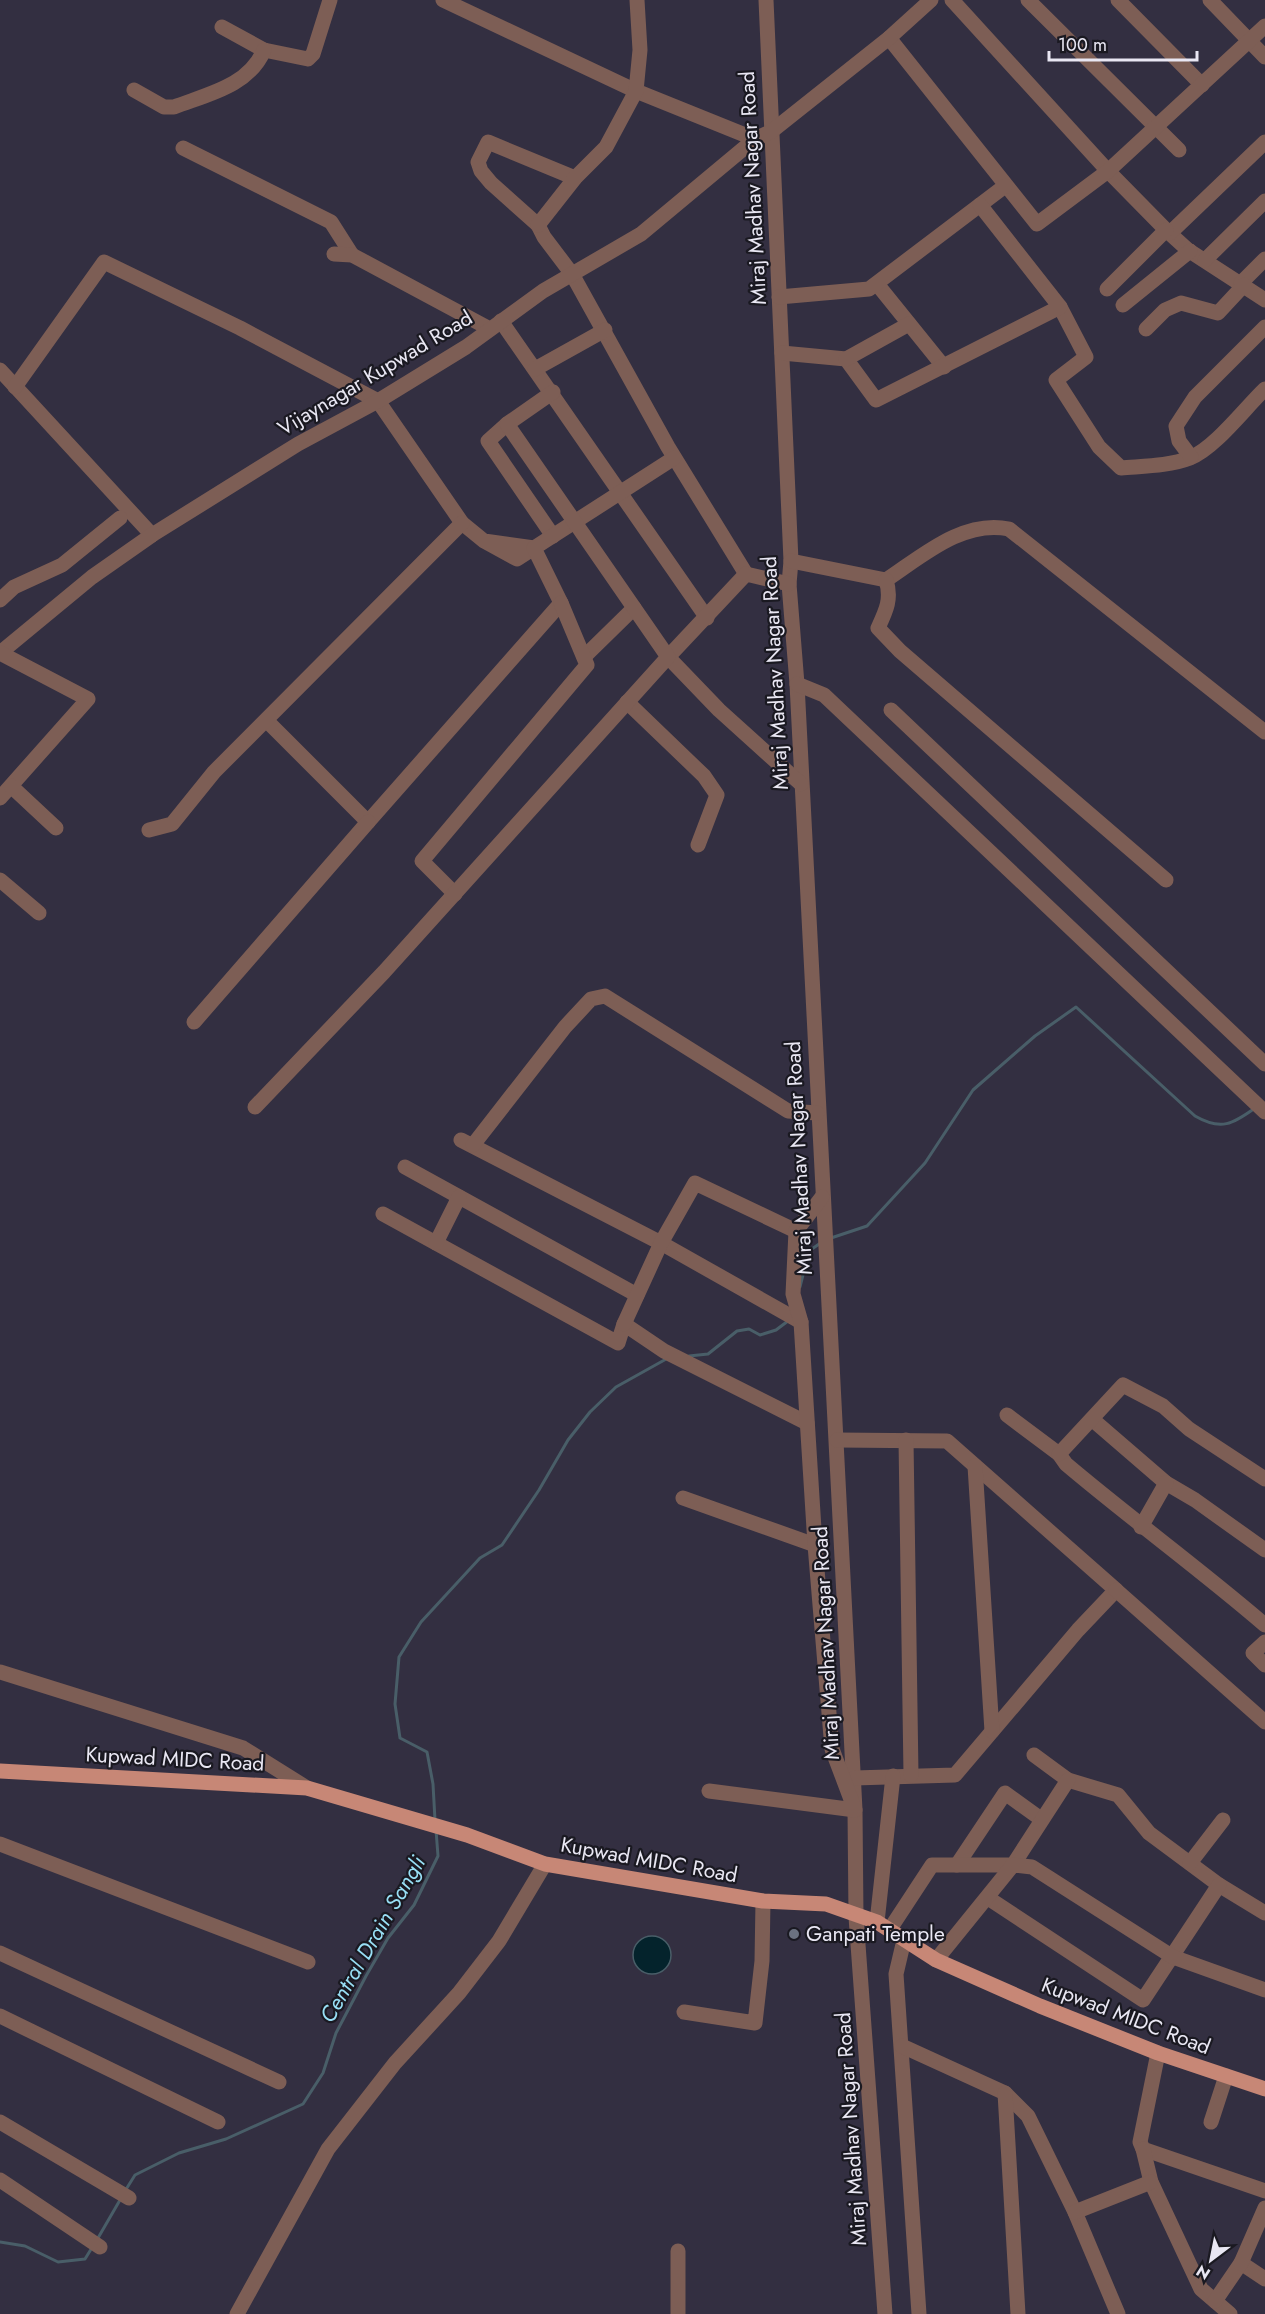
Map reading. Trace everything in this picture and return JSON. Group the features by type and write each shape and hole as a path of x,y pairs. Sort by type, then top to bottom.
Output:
{"main road":[{"name":"Kupwad MIDC Road","path":"0,1771 308,1788 467,1835 545,1864 763,1901 826,1904 856,1917 884,1925 936,1960 1158,2053 1265,2089"}],"street":[{"path":"222,27 264,50 308,59 313,54 330,0"},
{"path":"443,0 636,91 755,139"},
{"path":"538,225 575,178 606,147 636,91 640,50 637,0"},
{"name":"Miraj Madhav Nagar Road","path":"766,0 791,561 789,584 797,684 817,1113 837,1440 854,1778 856,1917 885,2314"},
{"name":"Vijaynagar Kupwad Road","path":"0,653 92,577 152,535 298,444 378,401 572,274 641,234 755,139 772,131 889,38 931,0"},
{"path":"952,0 1108,171 1168,231 1190,251 1265,300"},
{"path":"1028,0 1179,150"},
{"path":"1118,0 1202,85"},
{"path":"1210,0 1265,57"},
{"path":"889,38 1037,224 1108,171 1265,26"},
{"path":"134,90 164,107 174,107 242,80 261,58 264,50"},
{"path":"575,178 488,141 478,162 481,171 538,225 544,237 572,274 674,458 746,574 789,584"},
{"path":"1107,289 1265,142"},
{"path":"183,148 331,222 352,255"},
{"path":"779,297 869,289 1005,186"},
{"path":"1204,260 1265,201"},
{"path":"980,205 1060,307 1086,357 1056,380 1099,447 1121,468 1163,464 1191,457 1210,444 1265,389"},
{"path":"1124,305 1190,251"},
{"path":"334,254 352,255 496,325 553,392 707,618"},
{"path":"1146,329 1166,310 1181,303 1218,313 1265,259"},
{"path":"15,387 104,262 240,328 378,401 462,523 484,541 517,558 621,494 674,458"},
{"path":"877,284 944,367"},
{"path":"846,359 876,400 1060,307"},
{"path":"782,353 846,359 909,324"},
{"path":"1191,457 1179,441 1176,426 1195,397 1265,327"},
{"path":"535,369 605,330"},
{"path":"1,372 152,535"},
{"path":"553,392 507,424 488,441 553,536"},
{"path":"507,424 668,657 719,710 801,784"},
{"path":"0,600 14,587 62,565 120,518"},
{"path":"149,830 172,824 214,772 462,523"},
{"path":"791,561 886,580 945,540 980,529 999,527 1009,530 1265,732"},
{"path":"455,894 422,861 587,665 561,603 534,548"},
{"path":"255,1107 455,894 627,702 746,574"},
{"path":"886,580 890,594 887,609 878,628 900,651 1166,880"},
{"path":"194,1022 561,603"},
{"path":"584,657 634,608"},
{"path":"0,653 88,699 0,798"},
{"path":"797,684 824,695 1265,1112"},
{"path":"627,702 704,776 717,795 698,845"},
{"path":"891,710 1265,1064"},
{"path":"267,721 368,822"},
{"path":"11,786 56,828"},
{"path":"0,880 39,913"},
{"path":"801,1322 661,1244 467,1143 591,999 605,996 788,1111 817,1113"},
{"path":"405,1167 637,1295"},
{"path":"383,1214 618,1343 624,1324 661,1244 695,1183 796,1231"},
{"path":"436,1243 459,1197"},
{"path":"709,1791 855,1809 832,1749 815,1545 801,1322 793,1294 796,1231 822,1197"},
{"path":"624,1324 664,1351 807,1423"},
{"path":"1059,1454 1084,1425 1093,1420 1123,1385 1163,1406 1189,1429 1265,1479"},
{"path":"1006,1415 1059,1454 1066,1464 1141,1527 1209,1577 1265,1625"},
{"path":"1093,1420 1166,1483 1265,1550"},
{"path":"837,1440 947,1440 1265,1722"},
{"path":"906,1440 911,1775"},
{"path":"975,1466 992,1731"},
{"path":"1141,1527 1166,1483"},
{"path":"683,1498 815,1545"},
{"path":"854,1778 955,1775 1116,1590"},
{"path":"1265,1642 1253,1653 1265,1665"},
{"path":"0,1672 243,1748 308,1788"},
{"path":"1034,1755 1068,1780 1118,1795 1149,1833 1219,1885 1265,1913"},
{"path":"884,1925 893,1776"},
{"path":"936,1960 1013,1865 1068,1780"},
{"path":"957,1865 1005,1793 1041,1819"},
{"path":"1190,1863 1222,1820"},
{"path":"0,1844 308,1962"},
{"path":"237,2314 328,2149 394,2063 459,1993 496,1946 545,1864"},
{"path":"884,1925 932,1865 1032,1867 1173,1957 1265,1990"},
{"path":"988,1898 1143,2000 1219,1885"},
{"path":"684,2012 755,2023 762,1961 763,1901"},
{"path":"904,1940 896,1974 919,2314"},
{"path":"0,1953 279,2082"},
{"path":"0,2016 218,2122"},
{"path":"902,2046 1005,2093 1028,2116 1075,2212 1118,2314"},
{"path":"1158,2053 1140,2142 1151,2182 1201,2289 1230,2314"},
{"path":"1211,2122 1226,2076"},
{"path":"1005,2093 1018,2314"},
{"path":"0,2122 129,2198"},
{"path":"1143,2149 1265,2191"},
{"path":"0,2180 100,2247"},
{"path":"1075,2212 1151,2182"},
{"path":"1215,2301 1260,2232 1265,2208"},
{"path":"678,2251 678,2314"},
{"path":"1241,2263 1265,2279"}],"water":[{"path":"652,1936 665,1942 671,1955 665,1968 652,1974 639,1968 633,1955 639,1942"}],"waterway":[{"path":"831,1238 867,1226 925,1163 973,1090 1035,1036 1076,1007 1195,1116 1204,1121 1226,1124 1255,1108"},
{"name":"Central Drain Sangli","path":"800,1287 809,1251 822,1242"},
{"name":"Central Drain Sangli","path":"689,1356 708,1354 737,1331 749,1329 760,1335 776,1330 788,1321"},
{"name":"Central Drain Sangli","path":"435,1820 433,1784 427,1752 400,1738 395,1704 399,1657 421,1622 480,1558 502,1545 539,1490 568,1440 590,1412 616,1387 668,1358"},
{"name":"Central Drain Sangli","path":"125,2191 135,2175 179,2153 226,2139 303,2104 323,2073 336,2033 366,1976 388,1938 414,1905 438,1856 436,1830"},
{"name":"Central Drain Sangli","path":"98,2238 120,2200"},
{"name":"Central Drain Sangli","path":"0,2242 25,2246 58,2262 85,2259 93,2246"}],"place":[{"name":"Ganpati Temple","path":"794,1934"}]}
